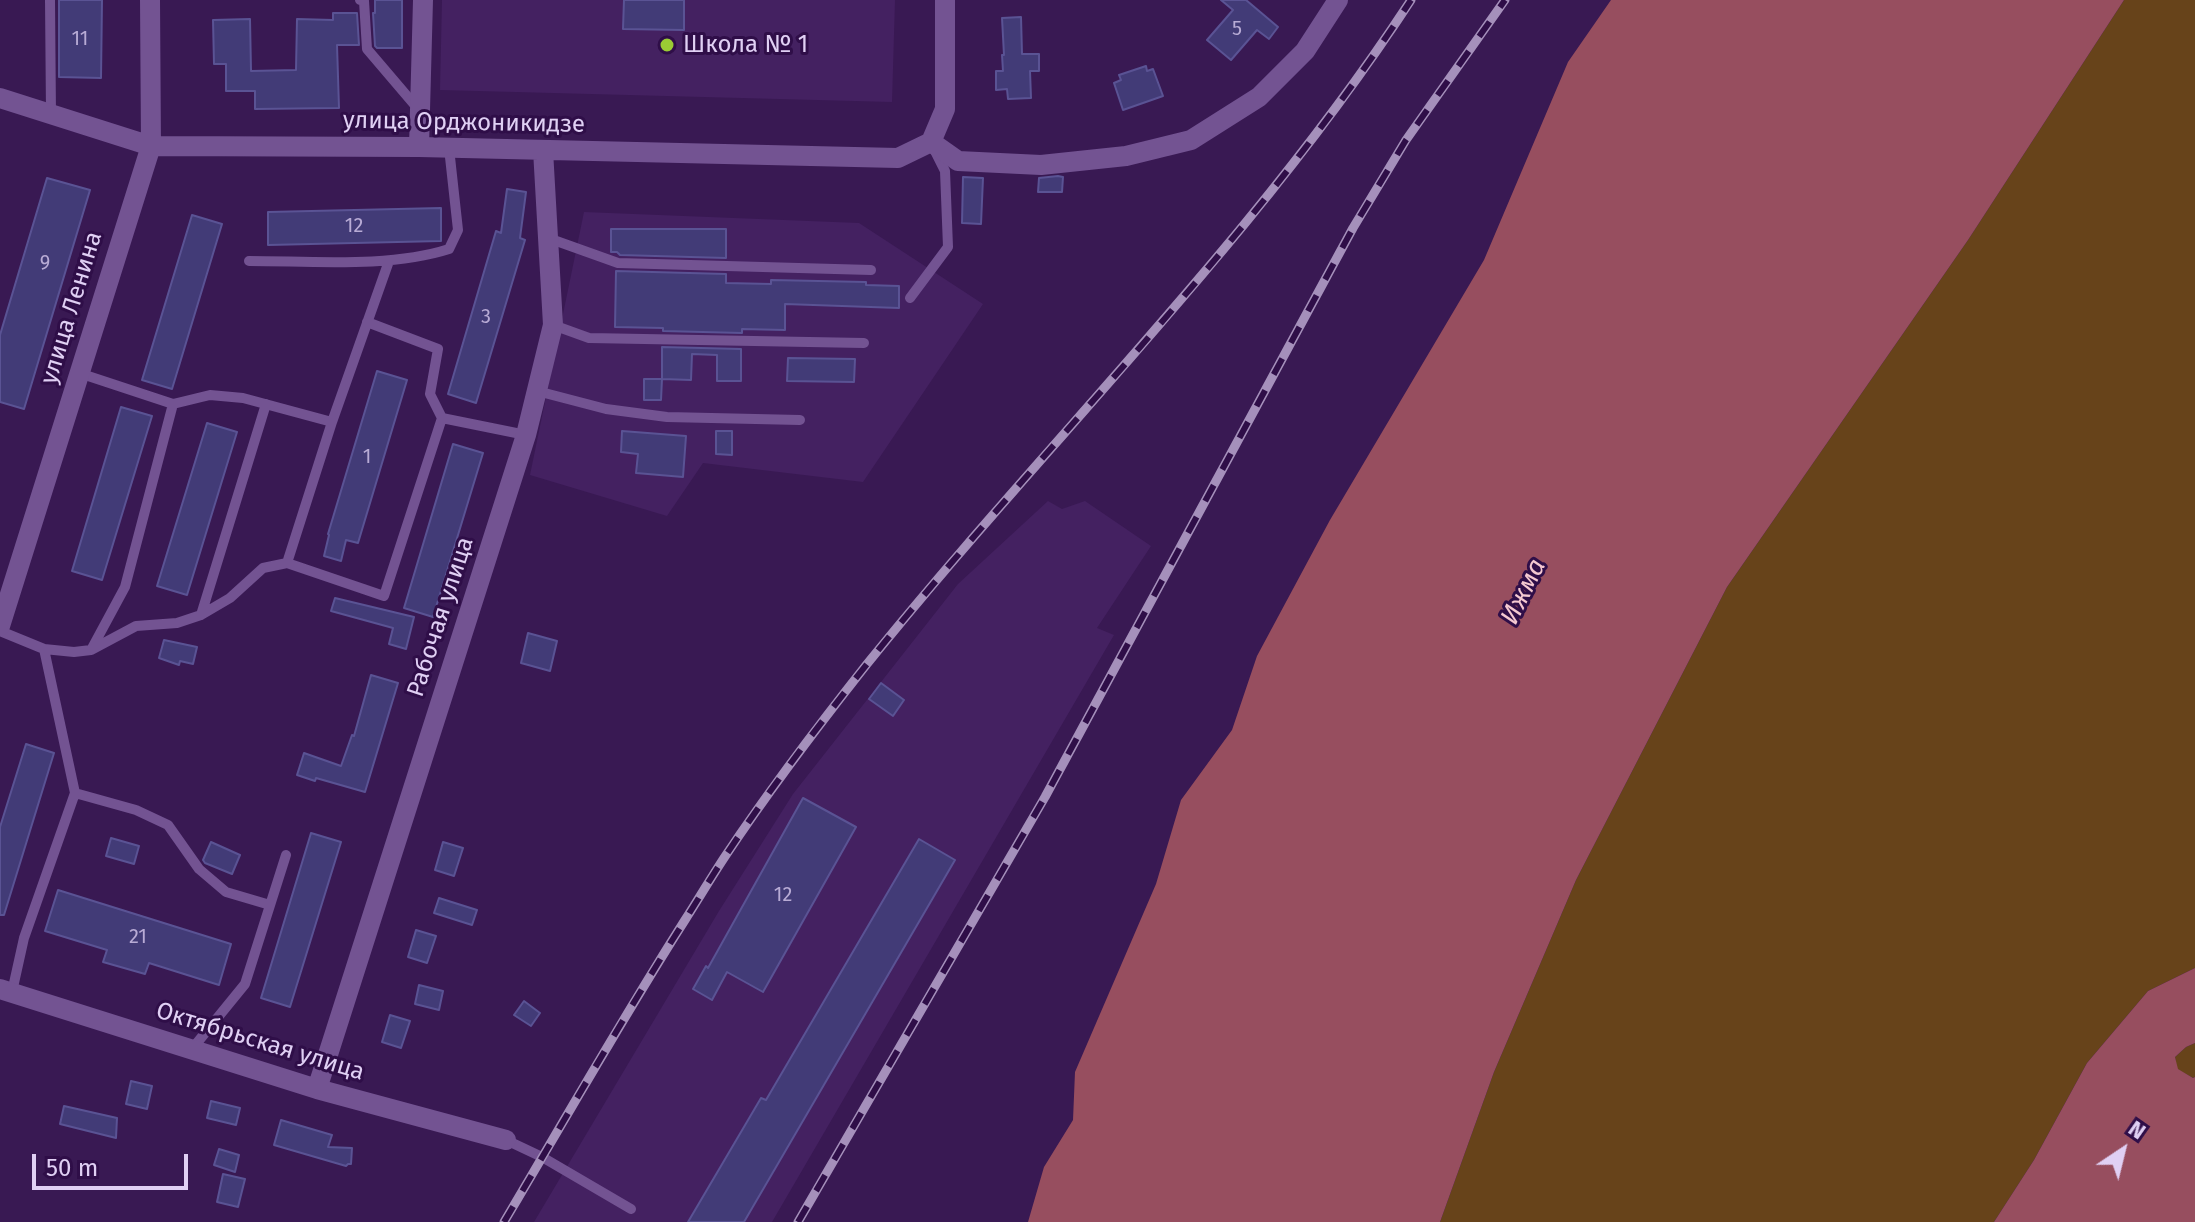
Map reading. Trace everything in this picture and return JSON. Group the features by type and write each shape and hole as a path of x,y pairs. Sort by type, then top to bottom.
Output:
{"street":[{"name":"улица Ленина","path":"0,628 151,146 150,0"},
{"path":"419,147 423,0"},
{"path":"945,0 945,109 931,142 958,161 1041,165 1126,156 1191,140 1259,97 1305,51 1338,0"},
{"name":"улица Орджоникидзе","path":"0,98 151,146 419,147 898,158 931,142"},
{"name":"Рабочая улица","path":"317,1089 526,435 553,325 543,150"},
{"name":"Октябрьская улица","path":"6,990 317,1089 506,1140"}],"lane":[{"path":"50,0 51,115"},
{"path":"360,0 364,1 367,49 420,111"},
{"path":"910,298 948,247 945,171 931,142"},
{"path":"249,261 389,261 428,256 449,249 458,230 449,148"},
{"path":"548,238 618,263 871,270"},
{"path":"287,563 332,422 389,261"},
{"path":"0,628 44,649 91,650 136,626 177,623 201,615 230,598 263,568 287,563 384,596 442,418 430,394 438,349 367,322"},
{"path":"553,325 589,338 864,343"},
{"path":"79,373 173,404 210,395 243,398 332,422"},
{"path":"537,391 606,409 667,417 800,420"},
{"path":"91,650 125,587 173,404"},
{"path":"201,615 266,404"},
{"path":"442,418 526,435"},
{"path":"6,990 75,793 44,649"},
{"path":"75,793 136,810 168,825 199,869 226,892 270,905"},
{"path":"192,1049 245,984 286,855"},
{"path":"506,1140 542,1157 631,1209"}],"shaded area":[{"name":"Школа № 1","path":"442,0 895,0 892,102 440,90"},
{"path":"2124,0 2195,0 2195,968 2148,991 2087,1063 2034,1160 1994,1222 1440,1222 1494,1072 1576,880 1727,587 1968,240"},
{"path":"584,212 859,223 983,304 863,482 703,463 667,516 530,475"},
{"path":"1048,501 1062,509 1085,501 1151,546 1097,628 1114,635 772,1222 534,1222 719,911 793,794 958,584"},
{"path":"2195,1043 2193,1078 2177,1069 2175,1057"}],"water":[{"name":"Ижма","path":"1611,0 2124,0 1968,240 1727,587 1576,880 1494,1072 1440,1222 1028,1222 1044,1167 1073,1120 1075,1072 1156,884 1181,800 1232,730 1257,656 1330,520 1484,260 1568,62"},
{"path":"2195,968 2195,1043 2175,1057 2178,1069 2195,1077 2195,1222 1994,1222 2034,1160 2087,1063 2148,991"}],"building":[{"path":"59,0 102,0 101,78 59,77"},
{"path":"375,0 402,0 402,48 375,46"},
{"path":"624,0 684,0 684,30 623,29"},
{"path":"1221,0 1246,0 1278,27 1269,39 1257,30 1231,60 1207,40 1233,10"},
{"path":"333,13 357,13 359,45 337,45 339,108 255,109 255,91 226,91 226,64 214,64 213,20 250,19 251,71 296,70 297,19 333,20"},
{"path":"1021,17 1022,54 1039,54 1039,71 1030,71 1031,98 1008,99 1007,89 996,90 996,71 1003,71 1002,18"},
{"path":"1146,66 1147,71 1153,69 1163,96 1123,110 1114,83 1121,80 1119,75"},
{"path":"963,177 983,178 981,224 962,223"},
{"path":"1063,177 1062,192 1038,192 1039,178"},
{"path":"47,178 90,190 24,409 0,402 0,335"},
{"path":"507,189 526,192 520,238 525,240 476,403 448,394 496,231 501,233"},
{"path":"441,208 441,241 268,245 268,212"},
{"path":"192,215 222,224 172,389 142,380"},
{"path":"611,229 726,229 726,258 620,255 611,252"},
{"path":"616,271 726,274 726,283 771,284 771,280 866,282 866,285 899,286 899,308 785,304 785,330 742,329 742,333 615,327"},
{"path":"662,347 741,349 741,381 717,381 717,355 692,354 691,380 662,379"},
{"path":"788,358 855,359 854,382 787,381"},
{"path":"377,371 407,380 358,543 346,540 341,561 324,556 328,534"},
{"path":"644,379 662,379 661,400 644,400"},
{"path":"121,407 152,416 102,580 72,571"},
{"path":"207,423 237,432 187,595 157,586"},
{"path":"622,431 686,436 683,477 636,473 638,454 621,452"},
{"path":"716,431 732,431 732,455 716,454"},
{"path":"453,444 483,453 433,617 404,608"},
{"path":"335,598 414,617 406,649 389,644 393,628 331,611"},
{"path":"528,633 557,641 550,671 521,663"},
{"path":"164,640 197,647 193,664 180,661 179,665 159,658"},
{"path":"371,675 398,683 365,792 297,775 304,753 341,766 354,736"},
{"path":"881,683 904,700 893,716 869,699"},
{"path":"26,744 54,753 4,915 0,915 0,827"},
{"path":"803,798 856,827 763,992 727,972 712,1000 693,989 706,966 708,968"},
{"path":"311,833 341,842 290,1007 261,998"},
{"path":"111,838 139,846 134,864 106,856"},
{"path":"919,839 955,860 744,1222 688,1222 761,1098 766,1100"},
{"path":"211,842 240,855 232,874 203,860"},
{"path":"443,842 463,848 454,876 435,870"},
{"path":"58,890 231,944 219,985 149,963 145,974 103,962 107,950 45,931"},
{"path":"439,898 477,910 472,925 434,913"},
{"path":"416,930 436,936 427,963 408,957"},
{"path":"419,985 443,991 439,1010 415,1004"},
{"path":"524,1001 540,1013 531,1026 514,1015"},
{"path":"390,1015 410,1021 401,1048 382,1042"},
{"path":"131,1081 152,1086 147,1109 126,1104"},
{"path":"211,1101 240,1108 236,1125 207,1118"},
{"path":"64,1106 117,1118 116,1138 60,1124"},
{"path":"281,1120 332,1135 328,1147 352,1148 351,1164 346,1166 274,1145"},
{"path":"219,1149 239,1155 235,1172 214,1165"},
{"path":"223,1174 245,1179 238,1207 217,1202"}],"railway":[{"path":"504,1222 711,879 795,758 936,581 1148,338 1285,174 1411,0"},
{"path":"798,1222 1045,797 1353,228 1406,140 1505,0"}],"place":[{"name":"Школа № 1","path":"667,45"}]}
